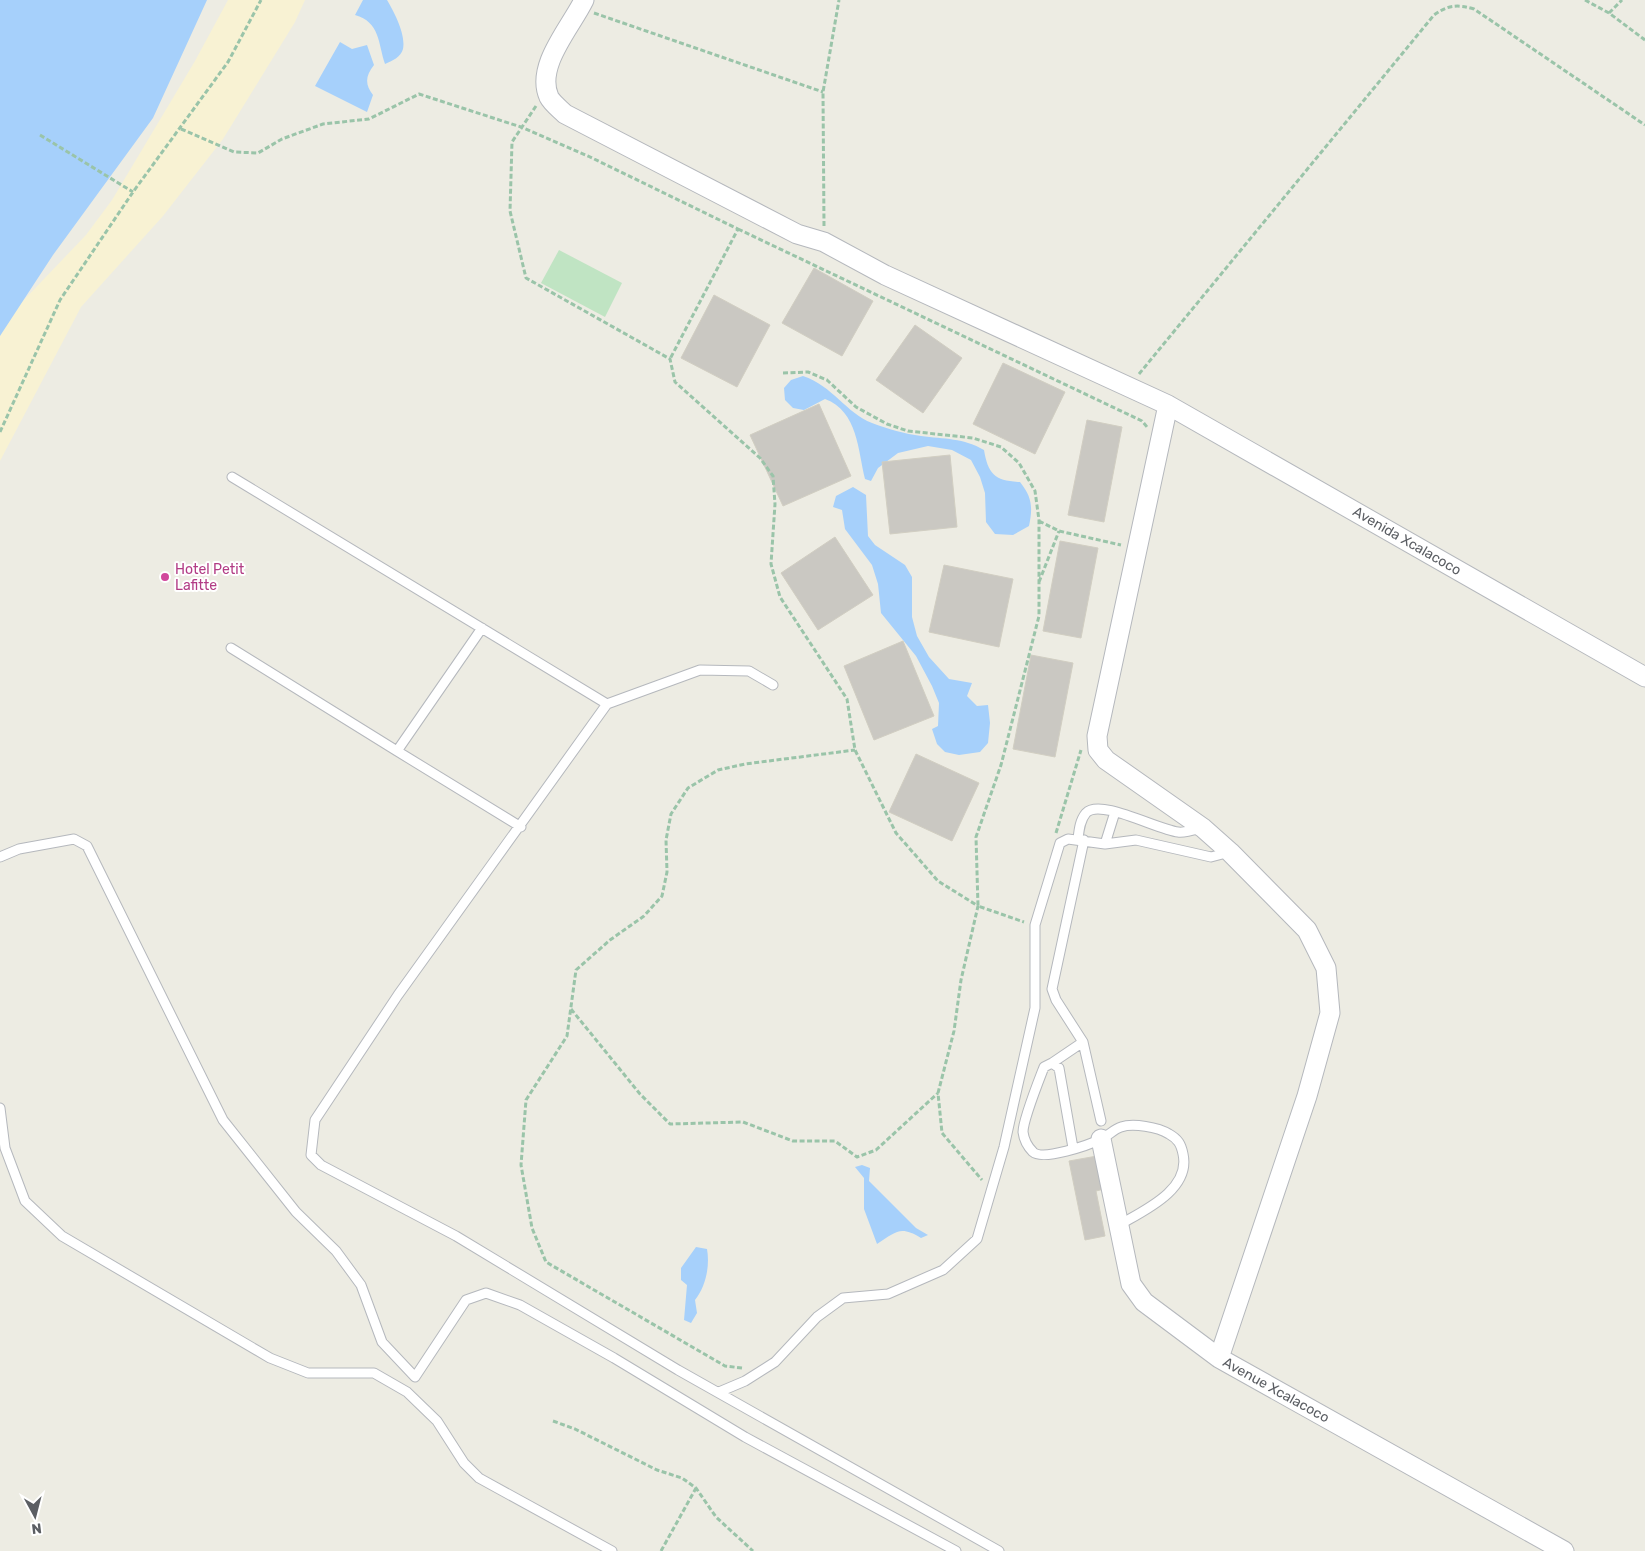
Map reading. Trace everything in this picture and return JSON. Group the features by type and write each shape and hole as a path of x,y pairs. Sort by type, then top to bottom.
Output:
{"street":[{"path":"549,97 544,75 560,40 582,4"},
{"name":"Avenida Xcalacoco","path":"549,97 565,114 798,234 824,242 885,275 1129,386 1168,406 1645,677"},
{"path":"1168,406 1097,736 1098,750 1106,760 1203,828 1230,852 1307,930 1326,968 1330,1013 1307,1096 1219,1358"},
{"name":"Avenue Xcalacoco","path":"1101,1130 1131,1284 1144,1302 1219,1358 1564,1551"}],"lane":[{"path":"232,478 607,704"},
{"path":"397,751 482,628"},
{"path":"231,648 520,827"},
{"path":"773,685 749,671 700,670 607,704 398,995 315,1120 311,1154 321,1164 456,1236 719,1392 999,1551"},
{"path":"1101,1130 1083,1042 1056,1000 1052,989 1081,839 1081,820 1087,812 1096,808 1179,832 1203,828"},
{"path":"1105,844 1115,812"},
{"path":"0,857 19,849 74,839 86,846 223,1120 296,1212 336,1251 361,1284 382,1342 415,1377"},
{"path":"719,1392 745,1381 775,1362 817,1318 843,1298 888,1294 943,1270 978,1239 1004,1147 1034,1008 1035,926 1060,843 1068,839 1081,839 1105,844 1136,840 1211,857 1230,852"},
{"path":"1083,1042 1044,1067 1023,1130 1026,1144 1035,1154 1049,1156 1073,1148 1101,1130 1133,1126 1168,1132 1181,1143 1184,1158 1180,1177 1171,1190 1152,1206 1119,1225"},
{"path":"1052,1063 1059,1068 1073,1148"},
{"path":"0,1108 5,1148 25,1201 62,1236 270,1358 308,1373 374,1373 407,1392 437,1421 464,1463 479,1478 612,1551"},
{"path":"407,1392 466,1300 486,1292 520,1305 614,1358 745,1437 956,1551"}],"path":[{"path":"0,432 60,300 133,192 181,129 228,62 261,0"},
{"path":"824,242 823,92 839,0"},
{"path":"1585,0 1609,13 1645,40"},
{"path":"1609,13 1622,0"},
{"path":"582,4 823,92"},
{"path":"1129,386 1434,16 1446,7 1460,4 1474,9 1645,125"},
{"path":"181,129 234,152 258,152 282,139 323,124 370,119 419,94 521,127 588,156 1142,421 1149,429"},
{"path":"549,97 534,107 512,142 510,211 526,278 670,359"},
{"path":"40,135 133,192"},
{"path":"738,229 670,359 675,382 760,458 773,476 775,504 771,564 780,597 847,699 855,750 896,833 938,881 978,906 1029,924"},
{"path":"783,373 808,372 827,380 856,407 887,424 908,431 973,438 1002,447 1020,463 1035,491 1039,520 1039,616 1001,765 976,837 978,906 961,980 954,1032 938,1093 942,1133 987,1187"},
{"path":"1039,520 1059,532 1126,546"},
{"path":"1039,582 1059,532"},
{"path":"1054,841 1081,749"},
{"path":"744,1368 725,1366 546,1262 532,1228 521,1165 526,1100 567,1036 576,970 610,940 644,916 662,896 667,872 666,840 671,814 688,788 718,770 745,764 855,750"},
{"path":"570,1008 640,1094 670,1124 742,1122 793,1141 836,1141 857,1157 876,1150 938,1093"},
{"path":"553,1421 575,1429 657,1470 682,1478 696,1488 716,1517 753,1551"},
{"path":"661,1551 696,1488"}],"green space":[{"path":"559,250 622,283 605,317 541,283"}],"sand":[{"path":"228,0 305,0 295,22 223,139 163,216 81,307 0,461 0,325 86,235 112,200 195,61"}],"water":[{"path":"0,0 207,0 153,118 53,255 0,336"},
{"path":"363,0 387,0 401,30 403,37 402,52 385,64 374,28 363,18 355,15"},
{"path":"340,42 352,49 367,45 374,65 367,80 373,95 367,112 315,86"},
{"path":"803,376 823,386 854,413 872,423 909,434 961,441 984,450 988,465 994,475 1004,480 1020,482 1027,493 1031,508 1029,526 1013,535 995,534 986,522 985,493 980,477 971,460 952,450 928,446 898,453 878,468 871,481 865,479 855,433 844,413 836,405 825,399 804,410 793,408 785,400 784,388 791,380"},
{"path":"853,487 866,495 868,536 875,545 905,565 912,577 912,617 917,636 929,657 949,679 972,683 967,696 977,706 988,705 990,723 988,743 980,752 959,755 945,752 937,744 932,729 938,726 939,703 932,686 916,656 881,613 878,584 872,565 845,529 842,510 833,507 836,496"},
{"path":"862,1165 870,1168 869,1181 916,1228 928,1235 921,1238 903,1231 894,1233 877,1244 864,1209 864,1178 855,1167"},
{"path":"696,1247 707,1249 708,1262 704,1282 695,1300 697,1313 691,1323 684,1320 687,1285 681,1280 681,1268"}],"building":[{"path":"814,268 873,301 842,356 782,323"},
{"path":"714,295 770,325 737,387 681,358"},
{"path":"915,325 962,358 923,413 876,380"},
{"path":"1003,363 1065,392 1035,454 973,424"},
{"path":"819,404 851,476 783,506 750,435"},
{"path":"1087,420 1122,427 1104,522 1068,515"},
{"path":"950,455 957,527 890,534 882,462"},
{"path":"835,537 873,595 818,630 781,573"},
{"path":"1060,541 1098,548 1081,638 1043,631"},
{"path":"944,565 1013,579 999,647 929,632"},
{"path":"903,641 934,716 874,740 844,666"},
{"path":"1031,655 1073,663 1055,757 1013,749"},
{"path":"916,754 979,783 952,841 889,812"},
{"path":"1097,1156 1104,1189 1096,1191 1105,1236 1085,1240 1069,1161"}],"place":[{"name":"Hotel Petit Lafitte","path":"165,577"}]}
